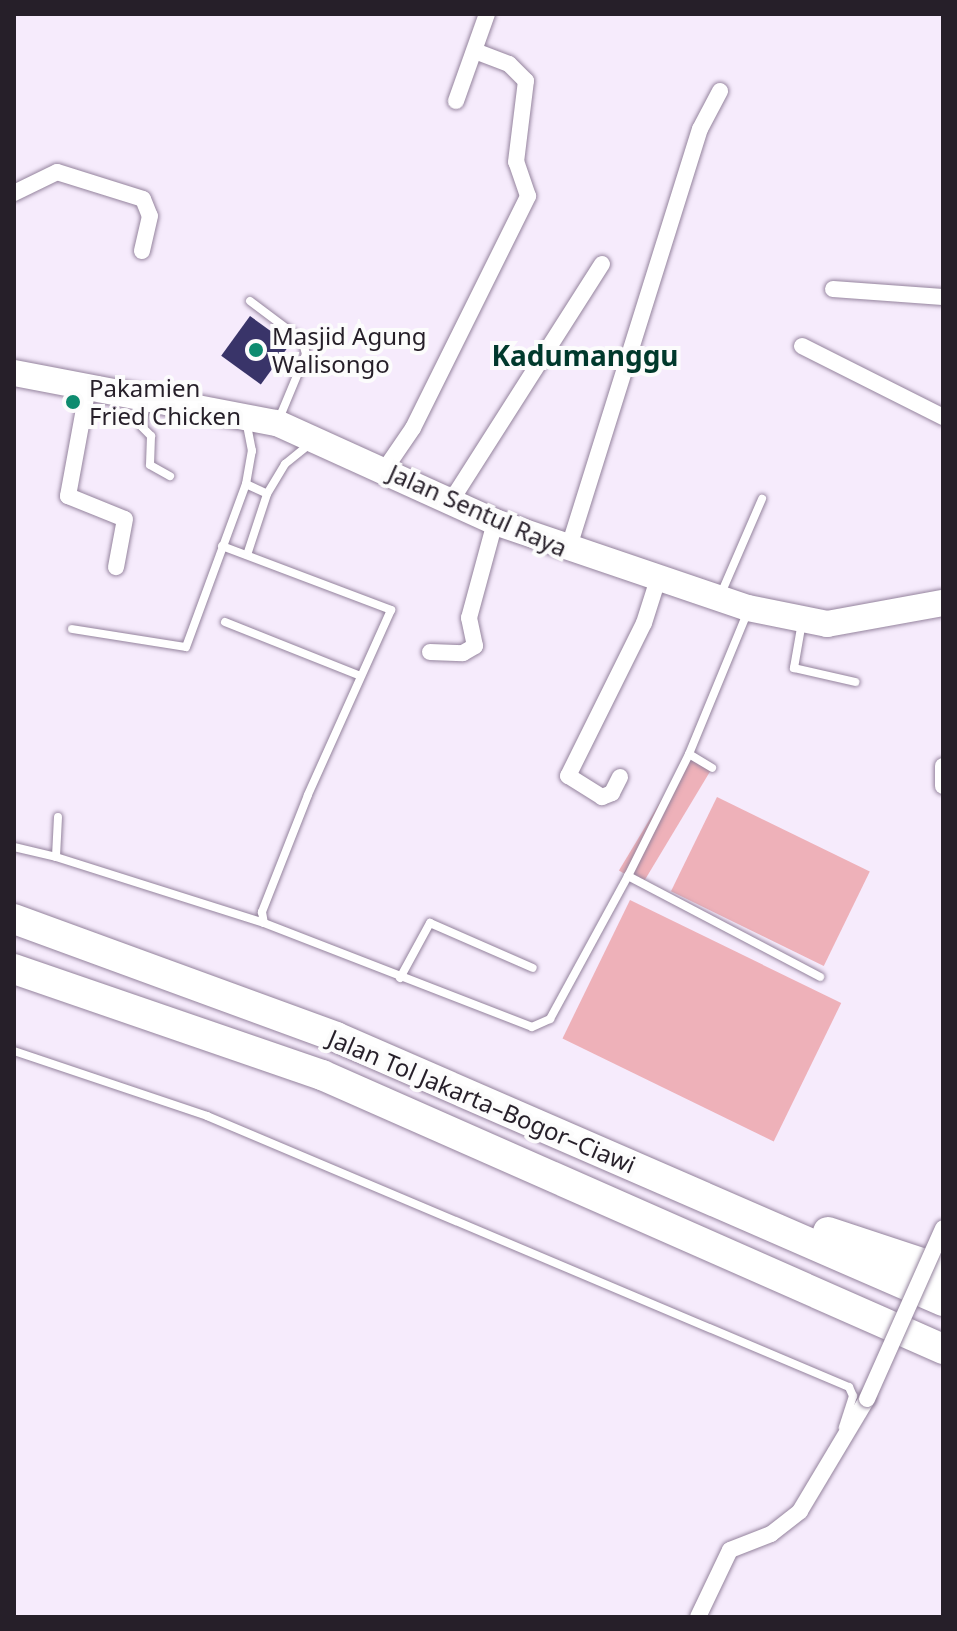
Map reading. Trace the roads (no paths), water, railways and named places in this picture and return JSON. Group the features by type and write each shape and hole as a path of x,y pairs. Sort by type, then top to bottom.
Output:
{"highway":[{"name":"Jalan Tol Jakarta–Bogor–Ciawi","path":"14,919 336,1037 943,1301"},
{"name":"Jalan Tol Jakarta–Bogor–Ciawi","path":"14,969 322,1075 943,1349"},
{"path":"652,1173 943,1270"}],"main road":[{"name":"Jalan Sentul Raya","path":"14,373 277,423 317,437 495,522 568,550 748,608 802,621 888,616 943,603"}],"street":[{"path":"456,101 478,52 487,14"},
{"path":"385,469 413,428 528,196 516,155 526,81 509,64 478,52"},
{"path":"568,550 703,123 720,91"},
{"path":"14,193 57,172 143,199 150,216 142,251"},
{"path":"451,501 602,264"},
{"path":"833,289 943,297"},
{"path":"802,346 943,417"},
{"path":"88,387 68,496 125,519 116,567"},
{"path":"430,652 463,653 475,646 471,604 495,522"},
{"path":"620,777 612,793 602,797 568,776 644,623 658,579"},
{"path":"943,766 943,786"},
{"path":"698,1617 730,1550 788,1522 836,1451 867,1399 943,1228"}],"lane":[{"path":"250,301 302,340 306,354 277,423"},
{"path":"146,397 142,427 151,436 150,465 170,476"},
{"path":"72,629 186,647 246,484 252,451 245,417"},
{"path":"247,555 267,494 285,464 317,437"},
{"path":"246,484 267,494"},
{"path":"720,597 762,499"},
{"path":"222,546 391,610 358,675 262,912 264,923"},
{"path":"14,847 56,857 264,923 400,978 541,1026 628,876 689,754 748,608"},
{"path":"802,621 794,668 823,680 855,682"},
{"path":"225,622 358,675"},
{"path":"689,754 712,768"},
{"path":"56,857 58,817"},
{"path":"628,876 820,977"},
{"path":"400,978 430,923 533,968"},
{"path":"14,1051 207,1116 849,1387 853,1396 836,1451"}],"place":[{"name":"Masjid Agung Walisongo","path":"256,350"},
{"name":"Pakamien Fried Chicken","path":"73,402"}],"district":[{"name":"Kadumanggu","path":"585,355"}]}
